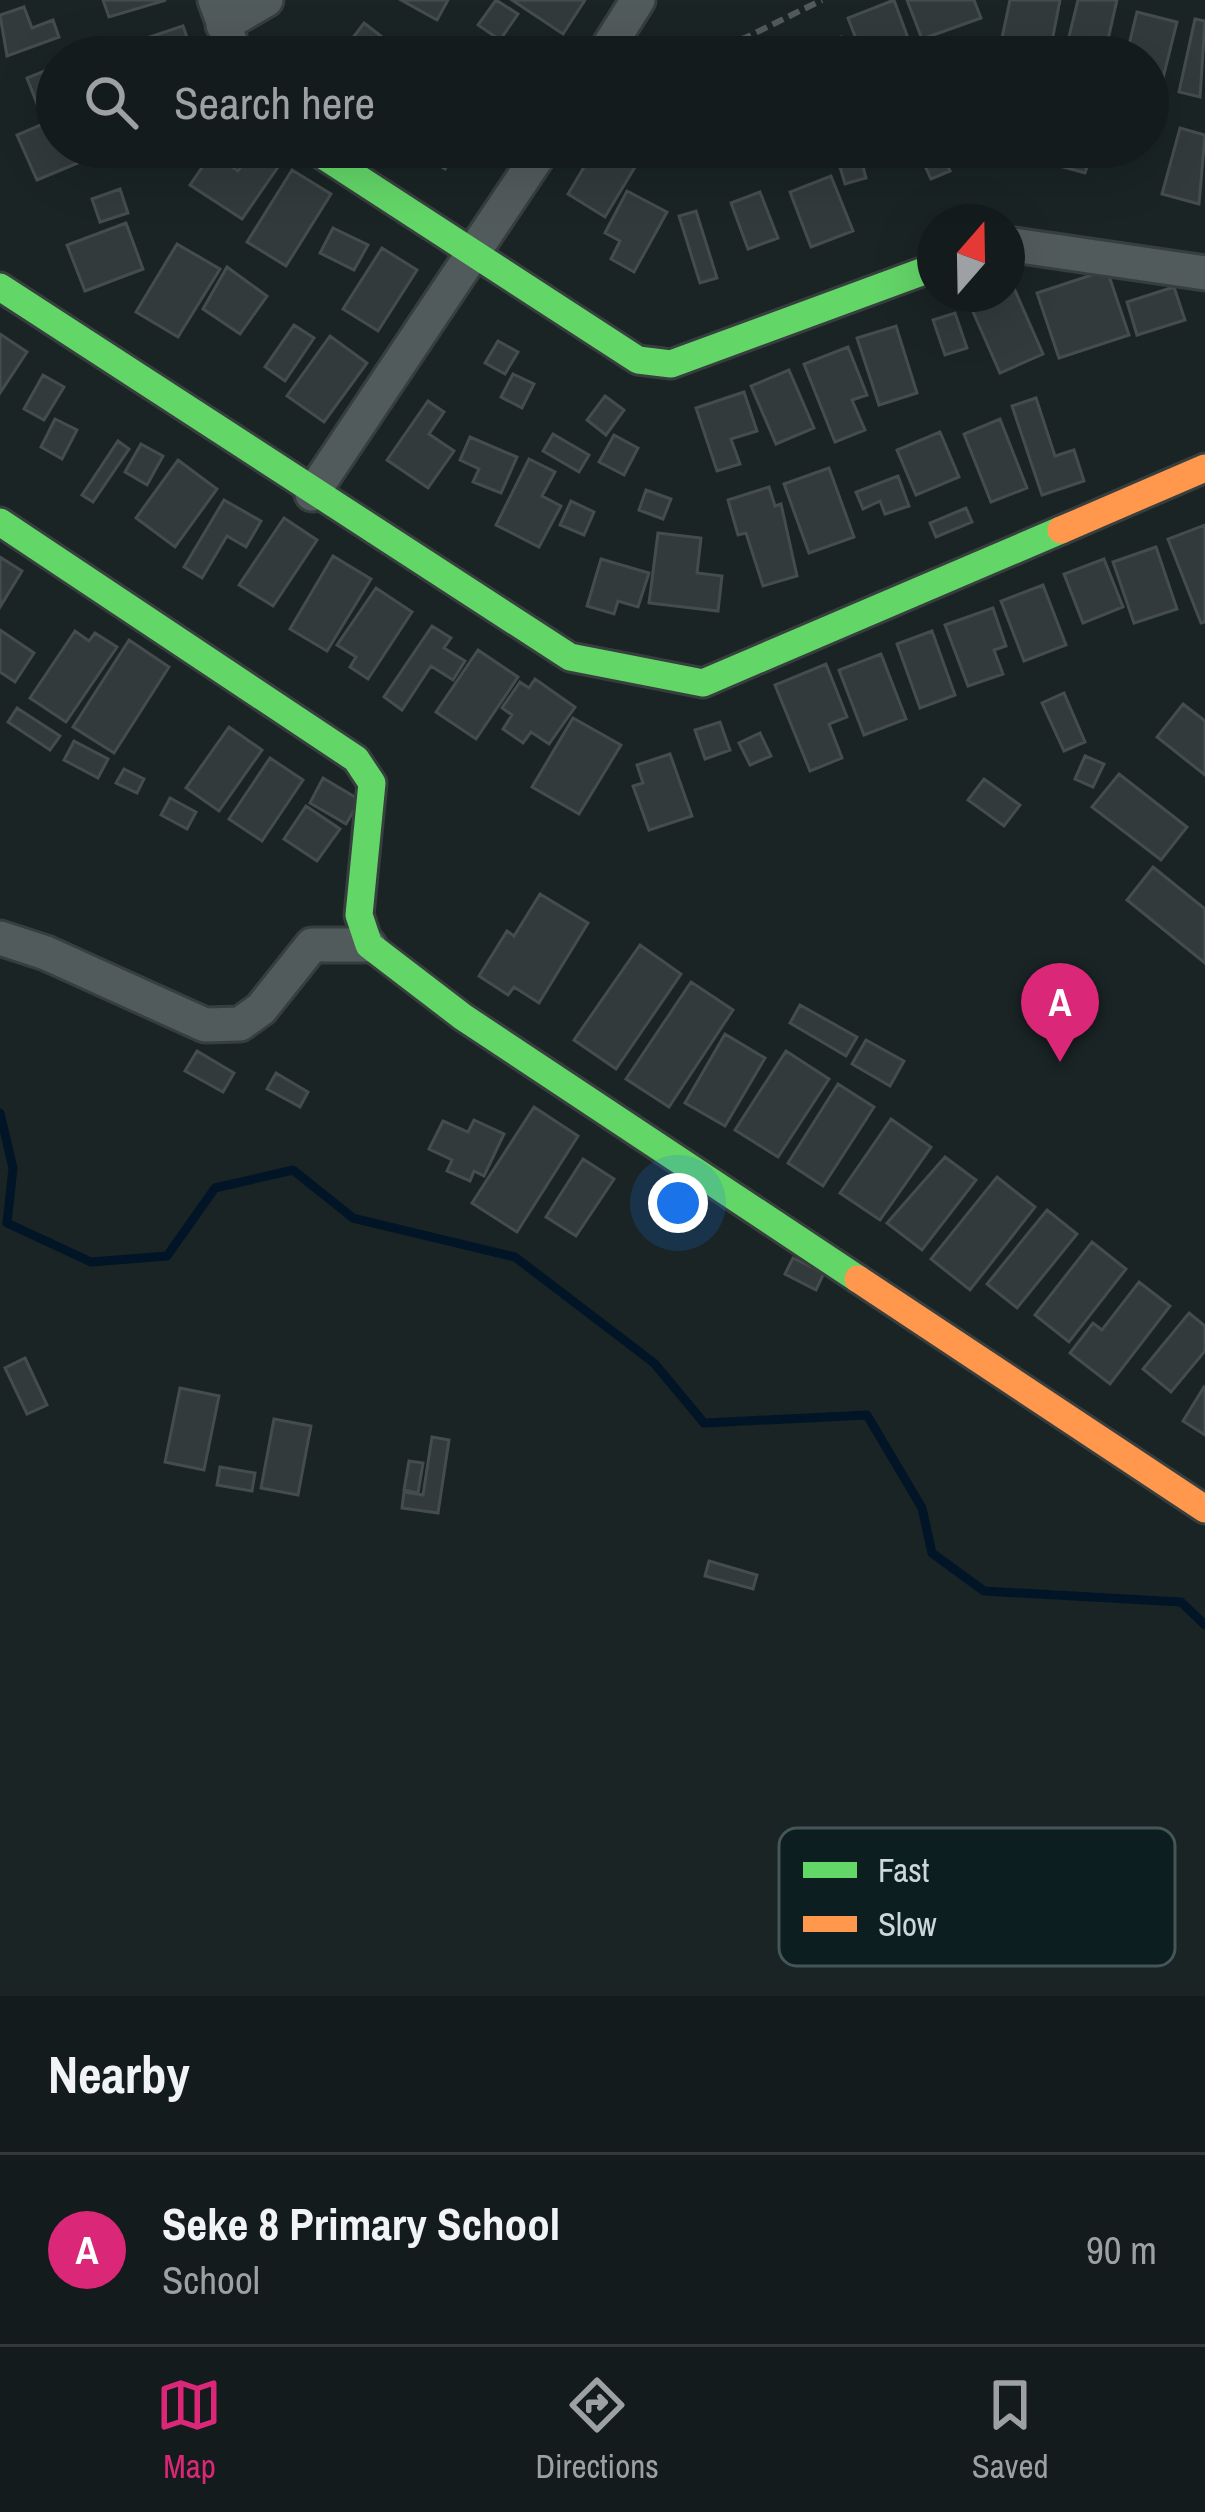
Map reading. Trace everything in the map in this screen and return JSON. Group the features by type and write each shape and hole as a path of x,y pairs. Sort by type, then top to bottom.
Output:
{"street":[{"path":"219,12 266,0"},
{"path":"615,36 638,0"},
{"path":"343,168 638,360 671,364 917,274"},
{"path":"312,494 531,168"},
{"path":"1025,247 1205,273"},
{"path":"0,287 312,494 570,657 703,683 1205,468"},
{"path":"0,522 356,759 372,783 359,915 369,944 463,1017 1205,1508"},
{"path":"0,938 46,953 205,1025 241,1024 261,1009 312,945 369,944"}],"path":[{"path":"749,36 822,0"}],"building":[{"path":"103,0 166,0 109,17"},
{"path":"401,0 448,0 437,20"},
{"path":"496,0 518,14 503,36 478,25"},
{"path":"512,0 585,0 563,34"},
{"path":"894,0 907,36 855,36 848,18"},
{"path":"907,0 974,0 981,18 921,36"},
{"path":"1010,0 1060,0 1053,36 1002,36"},
{"path":"1078,0 1117,0 1109,36 1069,36"},
{"path":"24,7 32,28 53,20 59,36 36,36 36,45 7,56 0,15"},
{"path":"1137,12 1177,22 1169,54 1169,36 1131,36"},
{"path":"1195,19 1205,21 1200,97 1179,92"},
{"path":"364,23 381,36 354,36"},
{"path":"183,26 187,36 153,36"},
{"path":"36,74 36,101 27,78"},
{"path":"36,127 36,168 66,168 37,180 17,135"},
{"path":"1180,128 1205,135 1199,204 1162,194"},
{"path":"202,168 277,168 242,219 190,185"},
{"path":"583,168 634,168 605,217 568,194"},
{"path":"840,168 863,168 866,178 845,184"},
{"path":"926,168 949,168 950,171 931,179"},
{"path":"292,170 331,194 286,266 247,242"},
{"path":"831,176 853,231 811,247 790,192"},
{"path":"120,189 128,213 100,222 92,199"},
{"path":"627,191 667,212 634,272 611,259 620,241 605,233"},
{"path":"760,192 778,238 748,249 731,203"},
{"path":"696,211 717,278 700,283 679,216"},
{"path":"126,223 143,269 85,291 67,245"},
{"path":"333,228 368,245 354,270 320,253"},
{"path":"177,244 220,269 178,337 136,312"},
{"path":"382,248 417,270 378,331 343,309"},
{"path":"227,267 267,296 240,334 203,309"},
{"path":"1107,270 1129,335 1059,358 1037,293"},
{"path":"1174,287 1185,320 1137,335 1127,302"},
{"path":"973,312 1024,312 1043,354 1000,373"},
{"path":"955,313 967,348 945,355 933,320"},
{"path":"294,325 314,338 285,381 265,367"},
{"path":"896,326 917,393 879,405 857,338"},
{"path":"0,334 27,352 0,393"},
{"path":"330,336 367,363 324,422 287,396"},
{"path":"498,341 518,352 505,374 485,363"},
{"path":"848,347 867,395 852,400 865,430 835,442 804,364"},
{"path":"789,370 814,428 776,444 751,386"},
{"path":"513,374 534,384 522,408 501,397"},
{"path":"43,375 64,387 44,420 24,409"},
{"path":"744,392 757,431 731,439 740,464 717,471 696,408"},
{"path":"605,396 624,410 606,435 587,420"},
{"path":"1036,398 1055,456 1074,450 1084,481 1042,495 1012,406"},
{"path":"428,401 444,412 429,434 454,451 428,488 387,460"},
{"path":"55,419 77,430 62,459 41,447"},
{"path":"1000,419 1027,488 991,502 964,434"},
{"path":"940,432 959,477 916,495 897,450"},
{"path":"553,434 589,455 579,472 543,451"},
{"path":"614,435 638,448 624,475 599,462"},
{"path":"470,437 517,457 501,493 473,482 479,469 460,460"},
{"path":"118,441 129,449 93,502 82,495"},
{"path":"141,444 163,456 147,485 125,472"},
{"path":"529,459 555,472 542,496 561,506 539,547 496,525"},
{"path":"178,460 217,489 175,547 136,518"},
{"path":"829,468 854,537 809,553 784,484"},
{"path":"898,476 909,506 885,514 880,501 863,509 856,492"},
{"path":"769,487 775,506 781,504 797,576 763,586 746,533 738,535 728,500"},
{"path":"646,490 671,499 663,519 639,510"},
{"path":"224,500 261,521 246,547 227,536 202,578 184,567"},
{"path":"571,501 594,512 584,535 560,525"},
{"path":"966,508 972,522 936,537 930,523"},
{"path":"284,518 317,540 273,606 239,585"},
{"path":"1205,525 1205,622 1201,623 1168,539"},
{"path":"658,533 701,538 697,573 722,576 718,611 649,603"},
{"path":"1156,547 1177,609 1134,623 1113,562"},
{"path":"333,556 371,579 327,651 290,629"},
{"path":"0,557 22,571 0,607"},
{"path":"601,559 649,573 638,607 618,601 614,614 587,606"},
{"path":"1104,559 1123,607 1083,623 1064,574"},
{"path":"1043,585 1066,645 1024,661 1001,601"},
{"path":"376,588 412,612 368,679 350,667 356,657 337,645"},
{"path":"993,608 1006,646 994,650 1003,674 968,686 945,625"},
{"path":"432,626 451,638 444,648 465,661 453,680 431,666 402,710 384,697"},
{"path":"0,630 34,653 15,682 0,672"},
{"path":"75,631 89,641 95,633 117,647 66,722 30,698"},
{"path":"932,631 955,695 920,708 897,644"},
{"path":"129,640 169,667 114,753 73,727"},
{"path":"478,650 518,677 476,739 436,712"},
{"path":"881,654 906,719 864,735 839,670"},
{"path":"826,664 847,717 829,724 842,758 810,771 775,685"},
{"path":"535,679 575,707 549,744 531,732 523,743 503,729 512,715 502,708 520,682 529,688"},
{"path":"1064,693 1085,742 1064,751 1042,703"},
{"path":"1183,704 1205,721 1205,775 1157,737"},
{"path":"17,708 60,736 50,750 8,722"},
{"path":"573,718 621,745 579,814 532,787"},
{"path":"720,722 730,750 705,759 695,730"},
{"path":"229,727 262,750 219,811 186,788"},
{"path":"760,733 771,756 750,765 739,743"},
{"path":"74,741 108,759 98,778 64,760"},
{"path":"670,754 692,816 649,830 633,786 643,783 637,765"},
{"path":"1085,756 1104,764 1093,787 1075,779"},
{"path":"270,758 303,780 262,841 229,819"},
{"path":"124,769 144,779 137,793 116,783"},
{"path":"1119,774 1187,827 1161,860 1092,807"},
{"path":"323,778 360,800 346,824 310,803"},
{"path":"984,779 1020,805 1004,826 968,800"},
{"path":"170,798 196,812 187,829 161,815"},
{"path":"306,806 340,829 317,861 284,839"},
{"path":"1153,867 1205,909 1205,963 1127,900"},
{"path":"540,894 588,923 539,1003 514,987 508,995 479,976 507,931 514,936"},
{"path":"640,945 681,974 616,1069 574,1040"},
{"path":"691,982 733,1010 669,1107 626,1079"},
{"path":"800,1005 857,1037 846,1056 790,1023"},
{"path":"725,1034 765,1058 725,1126 685,1103"},
{"path":"866,1040 904,1061 890,1086 852,1064"},
{"path":"197,1051 234,1073 223,1092 185,1071"},
{"path":"786,1051 829,1079 778,1157 735,1130"},
{"path":"276,1073 308,1092 300,1107 267,1089"},
{"path":"838,1084 874,1107 823,1186 788,1163"},
{"path":"534,1107 578,1136 517,1232 472,1203"},
{"path":"891,1119 931,1147 880,1220 840,1193"},
{"path":"474,1120 504,1134 484,1176 474,1171 470,1181 447,1171 452,1160 429,1149 443,1121 468,1132"},
{"path":"945,1157 976,1180 922,1250 887,1223"},
{"path":"583,1159 614,1179 576,1236 546,1217"},
{"path":"997,1177 1035,1207 970,1290 931,1259"},
{"path":"1047,1210 1077,1234 1017,1308 987,1284"},
{"path":"1092,1242 1126,1269 1069,1342 1035,1315"},
{"path":"793,1258 824,1273 816,1290 785,1274"},
{"path":"1139,1282 1170,1306 1110,1384 1070,1353 1093,1323 1102,1330"},
{"path":"1189,1313 1205,1326 1205,1351 1171,1392 1143,1369"},
{"path":"25,1358 47,1405 27,1414 5,1368"},
{"path":"180,1388 219,1396 204,1470 165,1462"},
{"path":"1205,1388 1205,1435 1183,1421"},
{"path":"274,1419 311,1426 298,1495 261,1488"},
{"path":"432,1437 449,1440 438,1513 402,1508 404,1492 423,1495"},
{"path":"409,1461 423,1463 418,1493 404,1490"},
{"path":"220,1467 255,1473 252,1491 217,1485"},
{"path":"709,1561 757,1575 753,1589 705,1576"}],"waterway":[{"path":"0,1113 13,1168 7,1223 91,1262 167,1256 215,1188 293,1170 353,1218 515,1257 654,1363 704,1423 867,1415 922,1508 932,1553 984,1591 1181,1602 1205,1625"}],"traffic: fast":[{"path":"342,168 638,360 671,364 917,274"},
{"path":"0,287 570,657 703,683 1061,530"},
{"path":"0,522 356,759 372,783 359,915 369,945 463,1017 858,1279"}],"traffic: slow":[{"path":"1061,530 1205,468"},
{"path":"858,1279 1205,1509"}],"place":[{"name":"Seke 8 Primary School","path":"1060,1062"}]}
